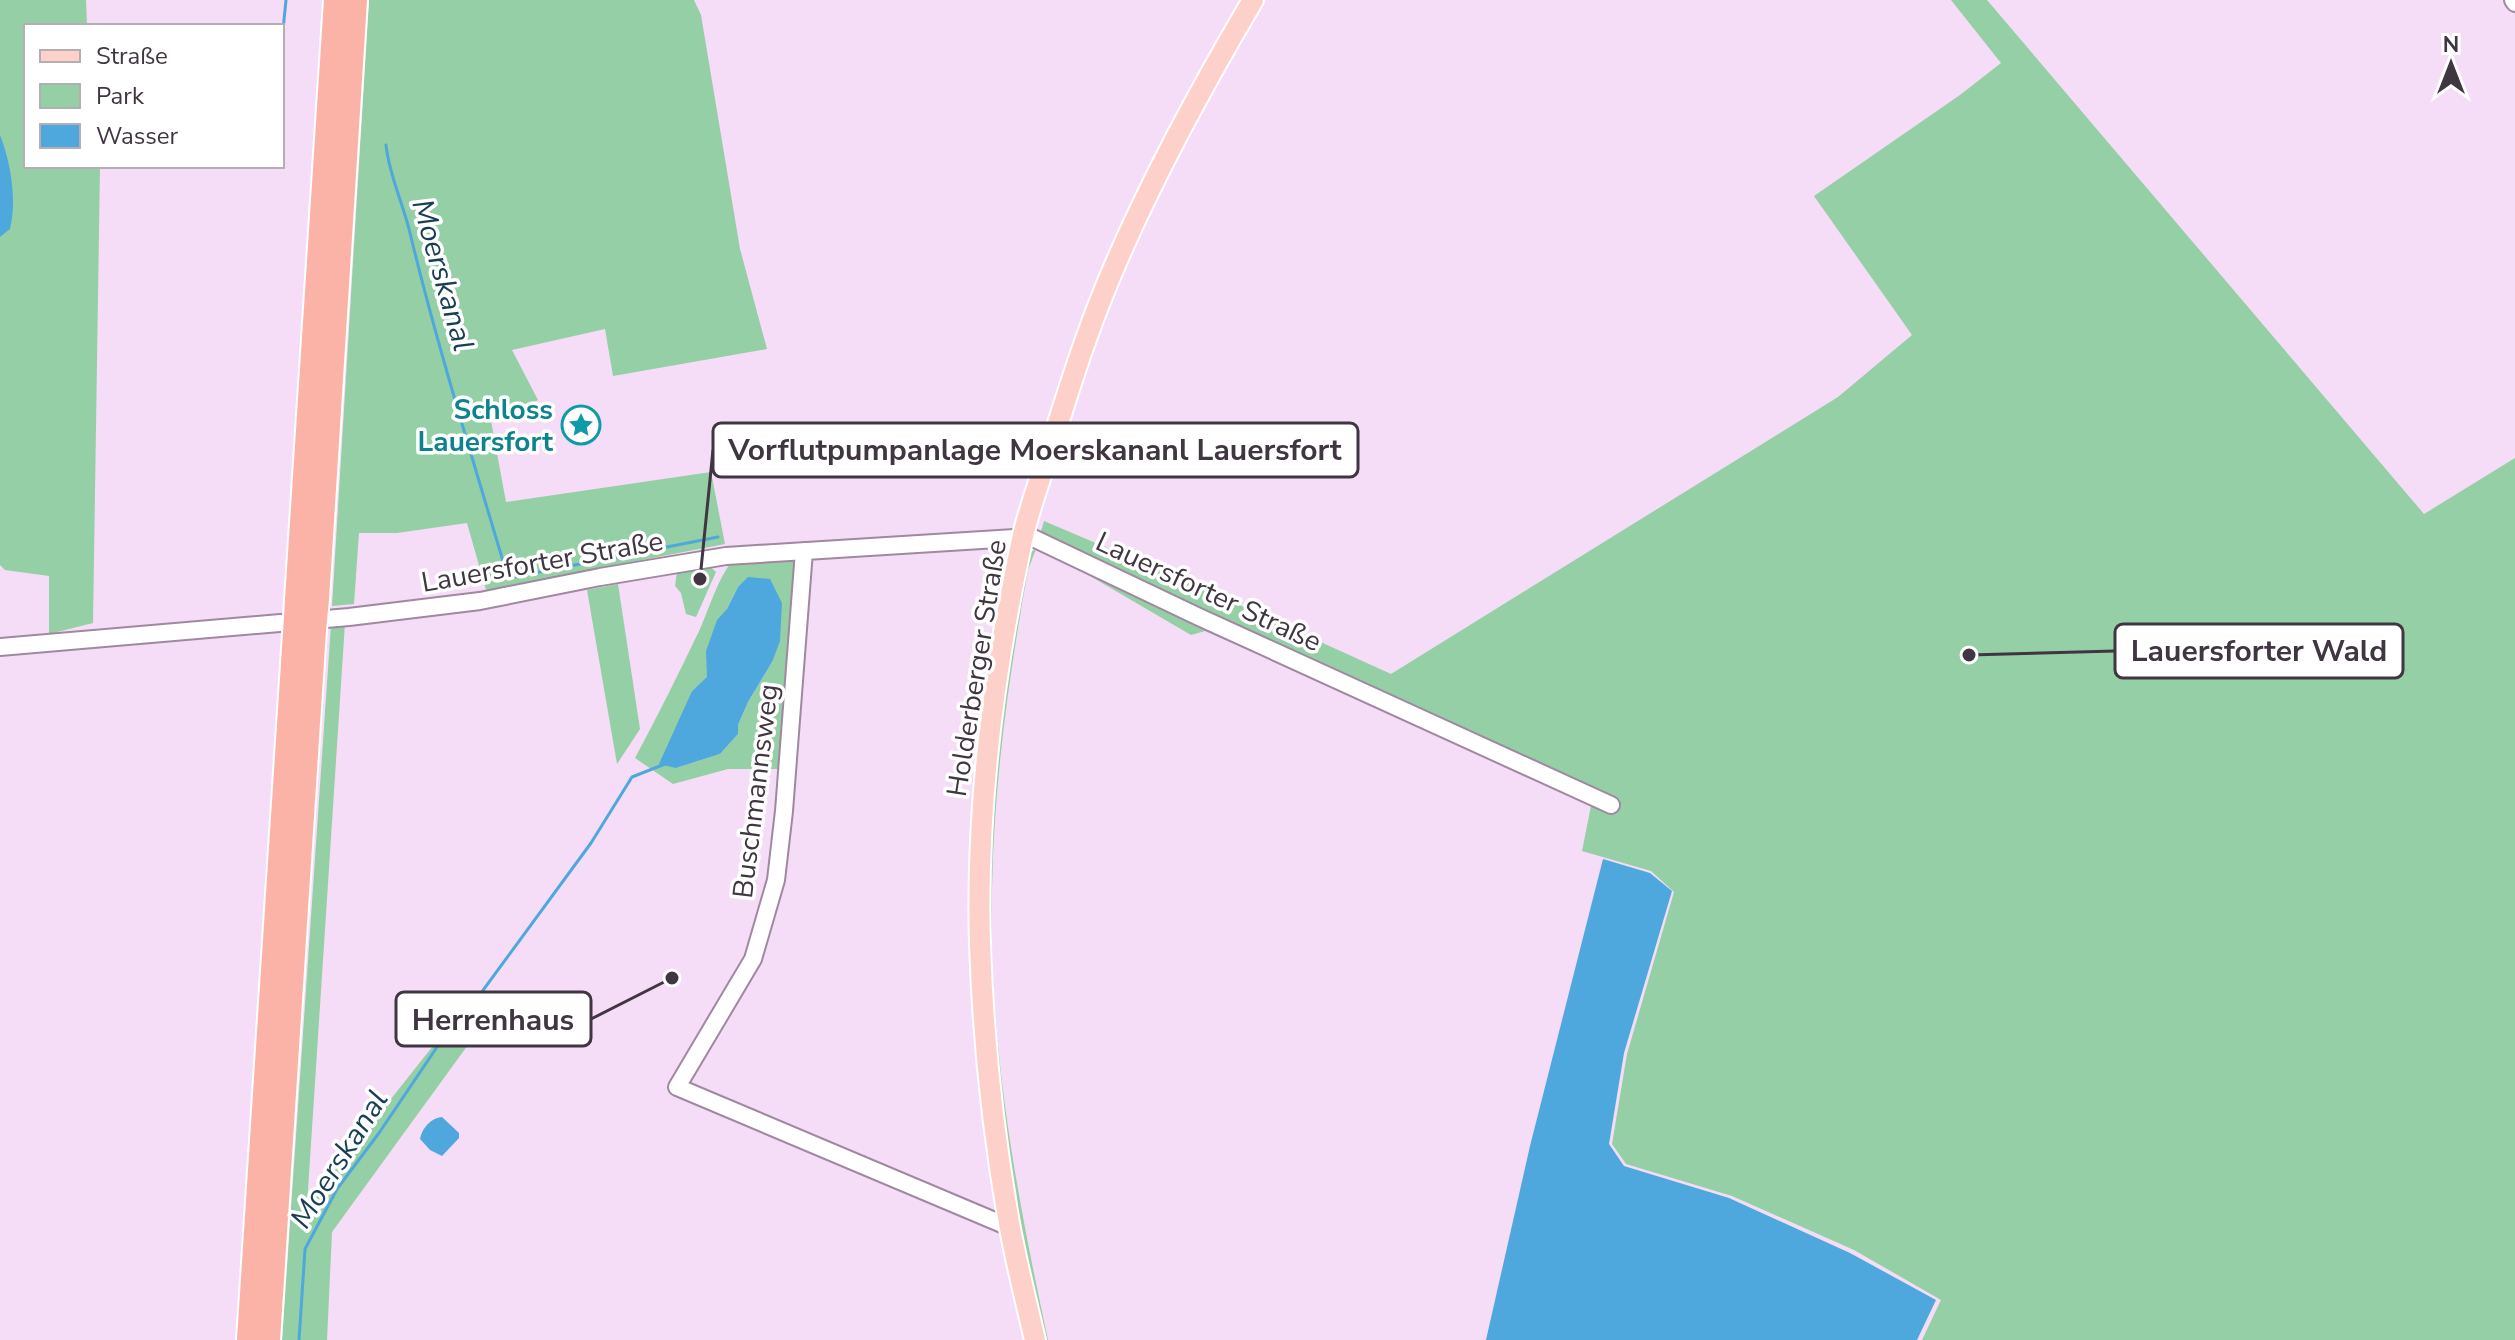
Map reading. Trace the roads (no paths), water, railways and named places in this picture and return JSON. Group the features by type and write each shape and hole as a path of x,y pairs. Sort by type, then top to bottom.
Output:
{"highway":[{"path":"269,1340 335,0"},
{"path":"307,600 356,0"},
{"path":"248,1340 305,632"}],"main road":[{"name":"Holderberger Straße","path":"1035,1340 1009,1227 984,1020 980,878 988,734 1003,635 1023,538 1086,337 1158,174 1253,0"}],"street":[{"name":"Lauersforter Straße","path":"0,647 349,617 496,599 600,577 726,556 1031,537 1611,805"},
{"name":"Buschmannsweg","path":"804,551 776,880 753,959 677,1087 1009,1227"}],"water":[{"path":"0,135 10,169 13,206 10,229 0,237"},
{"path":"748,577 770,579 782,603 780,641 772,662 748,702 738,725 738,734 720,754 676,768 659,764 692,691 707,677 706,651 717,620"},
{"path":"1603,859 1650,873 1672,891 1624,1053 1609,1144 1624,1166 1729,1198 1850,1253 1936,1300 1917,1340 1486,1340 1530,1146"},
{"path":"442,1117 459,1133 459,1138 442,1156 430,1150 420,1139 428,1124"}],"waterway":[{"name":"Moerskanal","path":"284,24 286,0"},
{"name":"Moerskanal","path":"386,145 444,363 508,578 718,537"},
{"name":"Moerskanal","path":"470,1008 591,843 632,777 665,764"},
{"name":"Moerskanal","path":"299,1340 305,1249 337,1189 458,1016"}],"place":[{"name":"Schloss Lauersfort","path":"581,425"},
{"name":"Vorflutpumpanlage Moerskananl Lauersfort","path":"700,579"},
{"name":"Lauersforter Wald","path":"1969,655"},
{"name":"Herrenhaus","path":"672,978"}]}
